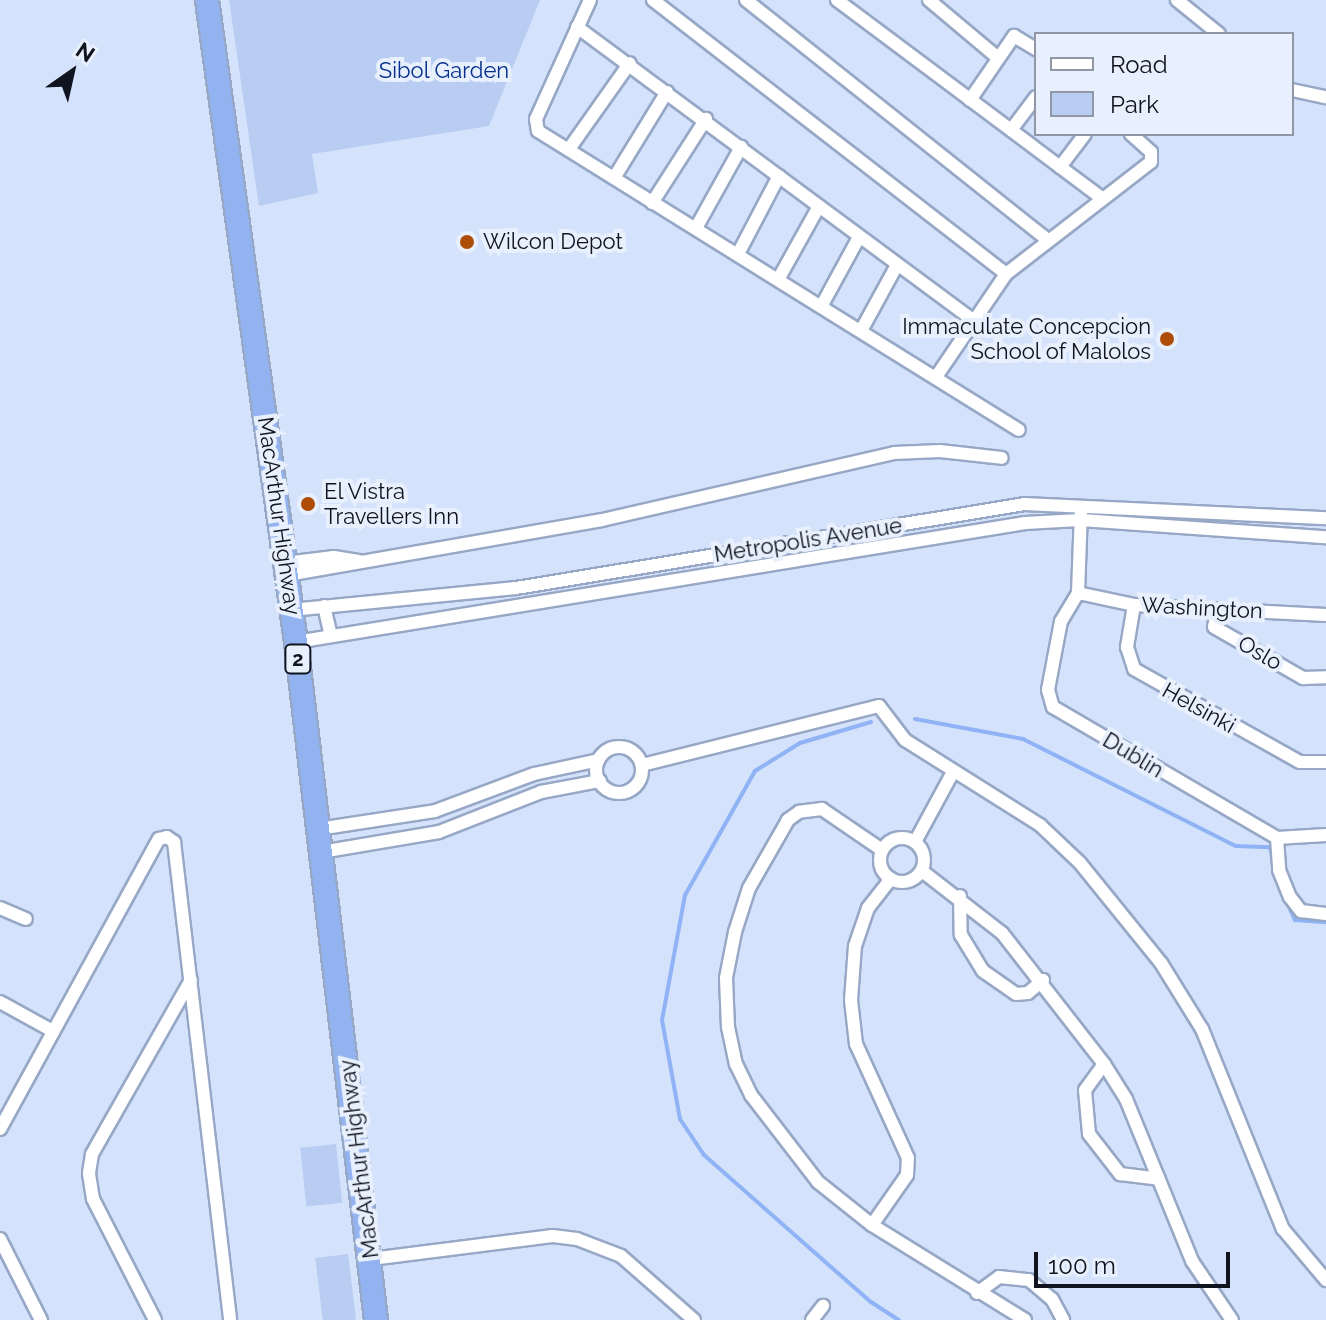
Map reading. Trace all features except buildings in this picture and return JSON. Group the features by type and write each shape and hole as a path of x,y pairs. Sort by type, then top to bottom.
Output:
{"highway":[{"name":"MacArthur Highway","path":"207,0 296,642 376,1320"}],"street":[{"path":"590,0 535,124 652,203 862,329 1019,430"},
{"path":"653,0 1006,274"},
{"path":"746,0 1047,239"},
{"path":"837,0 1103,199"},
{"path":"929,0 998,58"},
{"path":"1177,0 1217,32"},
{"path":"577,27 706,119 971,319"},
{"path":"970,100 1014,36 1034,48"},
{"path":"569,149 630,63"},
{"path":"1294,90 1326,97"},
{"path":"614,178 667,92"},
{"path":"1011,130 1034,100"},
{"path":"652,203 706,119"},
{"path":"1060,167 1083,136"},
{"path":"936,377 971,319 1006,274 1047,239 1151,162 1151,152 1133,136"},
{"path":"696,228 741,147"},
{"path":"738,254 779,176"},
{"path":"779,278 819,206"},
{"path":"822,305 859,237"},
{"path":"862,329 897,265"},
{"path":"286,569 366,563 602,520 894,453 940,451 1002,458"},
{"name":"Metropolis Avenue","path":"291,610 516,588 1025,504 1081,504 1326,518"},
{"path":"1078,593 1081,504"},
{"name":"Metropolis Avenue","path":"296,642 936,537 1080,520 1326,537"},
{"name":"Washington","path":"1078,593 1134,605 1326,615"},
{"name":"Dublin","path":"1078,593 1061,621 1048,690 1053,707 1277,838"},
{"name":"Helsinki","path":"1134,605 1127,647 1134,669 1300,762 1326,762"},
{"path":"324,606 331,636"},
{"name":"Oslo","path":"1217,609 1214,627 1303,678 1326,677"},
{"path":"642,765 879,706 905,740 1040,825 1130,920 1202,1029 1283,1229 1326,1280"},
{"path":"318,829 435,811 534,774 599,760 619,747 632,751 642,765 639,782 628,791 613,792 600,781 599,760"},
{"path":"915,842 953,772"},
{"path":"321,852 439,832 541,792 600,781"},
{"path":"882,850 822,809 799,812 788,820 749,888 726,978 728,1027 751,1095 818,1182 872,1225 1025,1320"},
{"path":"435,811 439,832"},
{"path":"1326,835 1277,838 1279,870 1290,897 1301,911 1326,914"},
{"path":"0,1129 51,1030 159,839 167,837 174,842 230,1320"},
{"path":"901,838 915,842 924,854 922,871 908,882 891,879 880,865 882,850 901,838"},
{"path":"922,871 960,896 1043,980 1104,1064 1126,1099 1192,1261 1232,1320"},
{"path":"872,1225 907,1175 908,1158 856,1044 851,1000 855,946 868,908 891,879"},
{"path":"960,896 961,935 983,971 1016,994 1028,993 1043,980"},
{"path":"0,908 26,919"},
{"path":"155,1320 93,1199 89,1173 92,1154 191,980"},
{"path":"0,1002 51,1030"},
{"path":"1104,1064 1085,1090 1089,1134 1120,1174 1159,1179"},
{"path":"371,1259 553,1236 577,1239 621,1256 694,1320"},
{"path":"0,1239 41,1320"},
{"path":"977,1293 999,1277 1029,1280 1052,1299 1063,1320"},
{"path":"812,1320 823,1306"}],"green space":[{"name":"Sibol Garden","path":"229,0 540,0 489,126 312,154 318,193 259,206"},
{"path":"336,1144 342,1203 306,1206 300,1148"},
{"path":"348,1254 356,1320 323,1320 315,1258"}],"waterway":[{"path":"915,719 1023,739 1236,846 1270,847 1273,861"},
{"path":"871,722 800,743 755,771 685,895 662,1020 680,1119 704,1155 871,1302 899,1320"},
{"path":"1286,900 1295,920 1326,922"}],"place":[{"name":"Wilcon Depot","path":"467,242"},
{"name":"Immaculate Concepcion School of Malolos","path":"1167,339"},
{"name":"El Vistra Travellers Inn","path":"308,504"}]}
